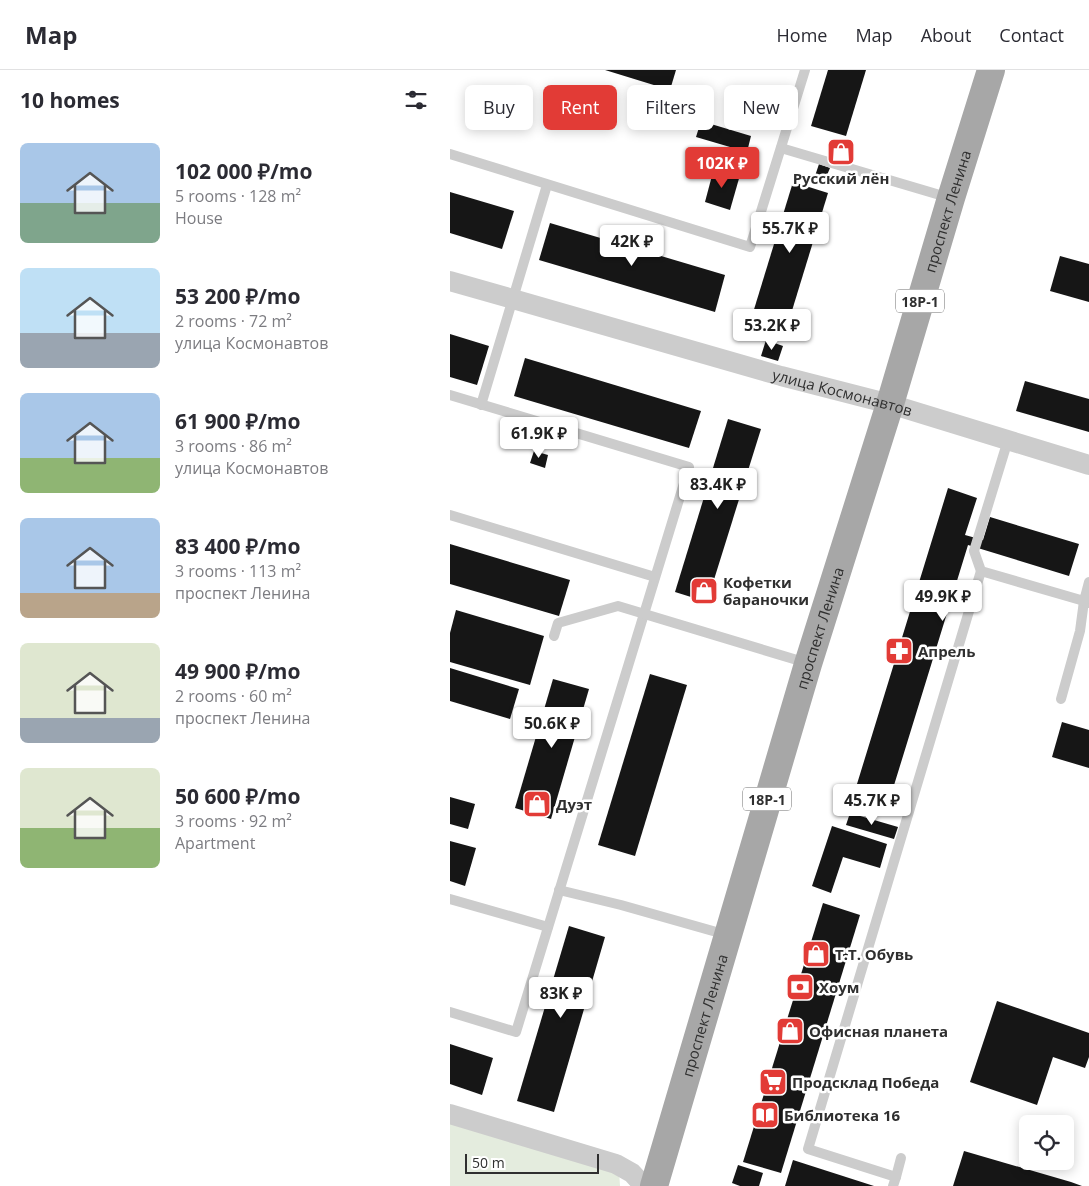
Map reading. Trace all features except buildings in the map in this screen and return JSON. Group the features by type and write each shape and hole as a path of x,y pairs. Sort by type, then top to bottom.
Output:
{"main road":[{"name":"проспект Ленина","path":"654,1186 808,664 890,404 991,70"}],"street":[{"name":"улица Космонавтов","path":"450,281 781,376 890,404 1089,465"},
{"path":"450,1114 616,1164 632,1174 644,1186"}],"lane":[{"path":"450,154 750,247 805,70"},
{"path":"780,148 951,198"},
{"path":"481,405 547,185"},
{"path":"450,395 689,467 516,1032 450,1012"},
{"path":"901,1158 894,1182 808,1149 981,571 974,551 1008,440"},
{"path":"450,515 655,577"},
{"path":"981,571 1086,602"},
{"path":"1061,698 1080,631 1089,582"},
{"path":"554,636 558,623 618,606 808,664"},
{"path":"559,890 621,905 727,935"},
{"path":"450,899 548,927"}],"shaded area":[{"path":"450,1117 619,1171 620,1186 450,1186"}],"place":[{"name":"Русский лён","path":"841,152"},
{"name":"Кофетки бараночки","path":"704,591"},
{"name":"Апрель","path":"899,651"},
{"name":"Дуэт","path":"537,804"},
{"name":"Т.Т. Обувь","path":"816,954"},
{"name":"Хоум","path":"800,987"},
{"name":"Офисная планета","path":"790,1031"},
{"name":"Продсклад Победа","path":"773,1082"},
{"name":"Библиотека 16","path":"765,1115"}]}
